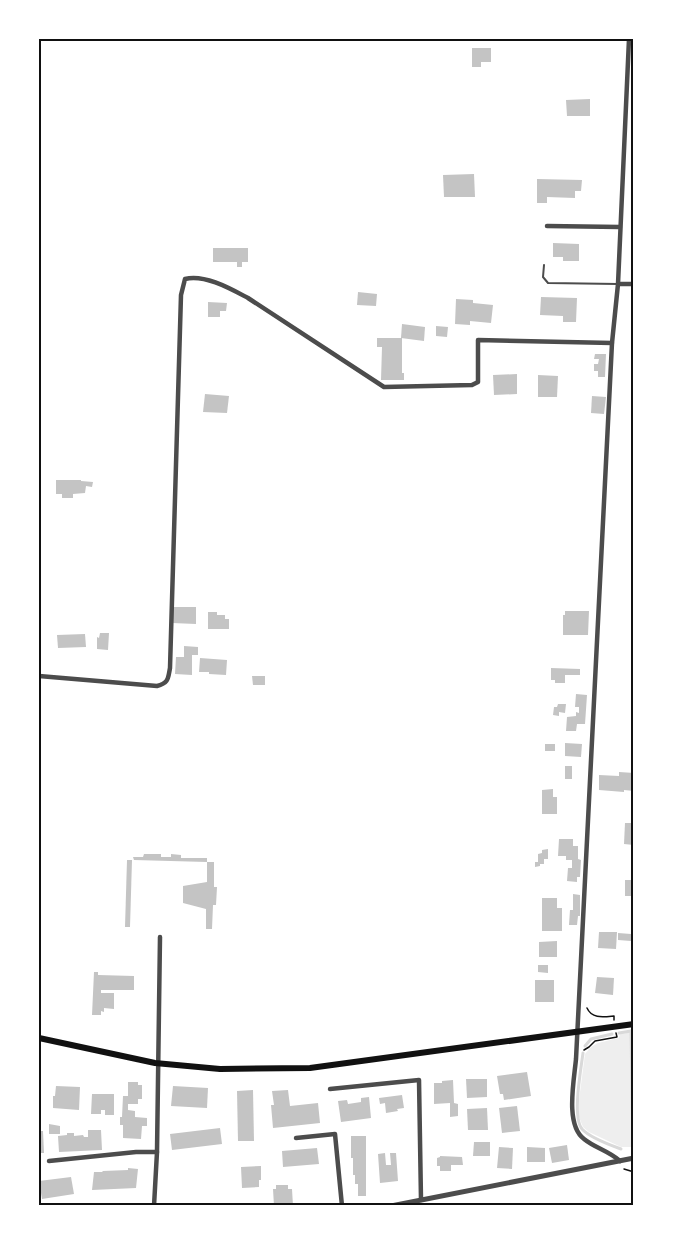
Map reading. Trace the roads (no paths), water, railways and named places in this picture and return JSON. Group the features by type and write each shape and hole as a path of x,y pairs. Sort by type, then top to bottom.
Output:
{"main road":[{"path":"39,1038 158,1063 219,1069 310,1068 634,1024"}],"street":[{"path":"620,1161 578,1134 574,1125 573,1107 612,343 618,284 629,39"},
{"path":"547,226 620,227"},
{"path":"39,676 158,686 168,680 181,295 185,279 194,277 224,286 248,298 384,387 472,385 478,382 478,340 612,343"},
{"path":"618,284 634,284"},
{"path":"154,1206 160,937"},
{"path":"330,1089 419,1080 421,1200"},
{"path":"296,1138 335,1134 342,1206"},
{"path":"50,1161 157,1152"},
{"path":"391,1206 634,1158"}],"lane":[{"path":"544,265 543,276 548,283 618,284"}],"waterway":[{"path":"633,1145 631,1031 634,1030"},
{"path":"619,1033 631,1031"},
{"path":"585,1046 591,1039 612,1034"},
{"path":"583,1053 578,1092 579,1123 582,1129 590,1135 621,1149"}]}
